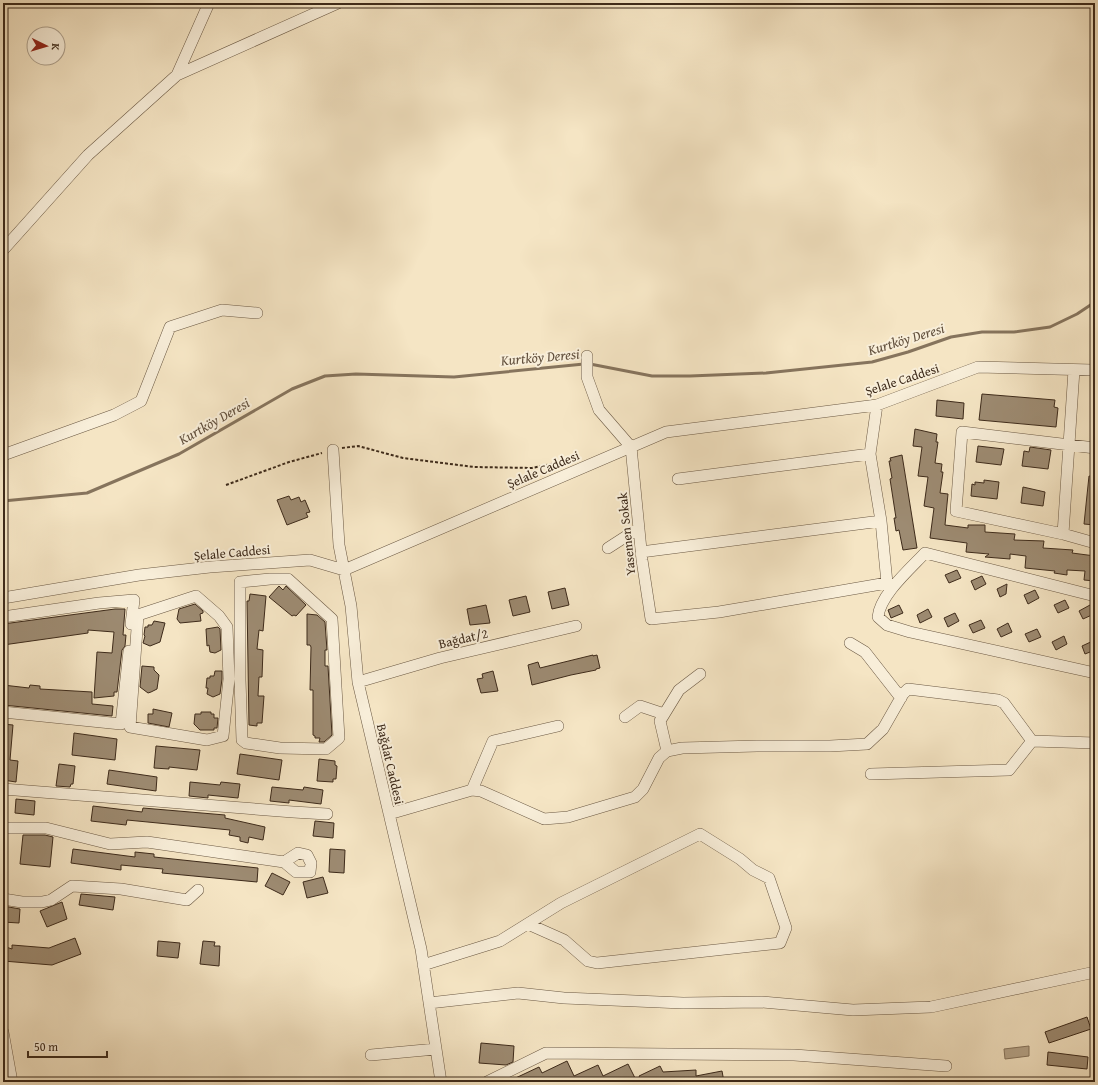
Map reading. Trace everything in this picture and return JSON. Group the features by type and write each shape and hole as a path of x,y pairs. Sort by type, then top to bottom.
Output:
{"street":[{"path":"177,75 209,3"},
{"path":"3,250 88,155 177,75 338,3"},
{"path":"3,455 114,415 141,401 170,327 222,310 257,313"},
{"path":"587,356 587,377 600,410 631,447"},
{"name":"Şelale Caddesi","path":"3,598 139,575 210,567 310,560 344,570 666,432 877,404 978,367 1074,370 1094,367"},
{"path":"1063,534 1074,370"},
{"path":"641,552 881,521 870,454 877,404"},
{"path":"1095,448 962,432 956,511 1063,534 1095,543"},
{"name":"Yasemen Sokak","path":"631,447 641,552 650,619 719,612 887,583 881,521"},
{"name":"Bağdat Caddesi","path":"333,450 339,545 351,606 358,682 423,965 441,1082"},
{"path":"678,479 870,454"},
{"path":"608,548 639,528"},
{"path":"1095,596 925,553 884,600 879,609 878,617 886,625 910,632 1095,673"},
{"path":"270,579 288,579 332,619 339,738 326,749 280,748 246,743 242,740 240,680 240,582 270,579"},
{"path":"196,596 219,616 228,627 229,679 223,736 207,740 130,727 138,615 196,596"},
{"path":"3,617 99,603 134,600 121,724 3,712"},
{"name":"Bağdat/2","path":"358,682 440,658 576,626"},
{"path":"850,643 865,652 901,698"},
{"path":"666,751 660,721 679,690 700,674"},
{"path":"389,814 472,790 481,791 544,819 568,817 635,797 644,789 659,758 666,751 689,748 867,744 883,729 908,689 998,700 1004,703 1032,741"},
{"path":"625,717 640,706 664,714"},
{"path":"472,790 492,741 558,726"},
{"path":"1032,741 1095,743"},
{"path":"871,774 1009,770 1032,741"},
{"path":"3,789 327,814"},
{"path":"3,828 46,828 110,844 147,842 284,862"},
{"path":"423,965 500,941 561,903 700,834 740,859 753,870 769,878 786,928 780,943 597,963 588,961 564,940 528,924"},
{"path":"3,899 22,902 42,902 50,900 72,886 121,889 188,900 198,890"},
{"path":"429,1003 518,993 564,998 683,1003 762,1002 853,1010 923,1007 999,993 1095,972"},
{"path":"3,1032 12,1082"},
{"path":"372,1055 436,1048"},
{"path":"487,1082 546,1052 794,1055 946,1066"}],"path":[{"path":"226,485 289,462 333,450 358,446 403,458 474,468 532,468 578,458"}],"shaded area":[{"path":"1029,1046 1029,1056 1005,1059 1004,1049"}],"building":[{"path":"982,394 1055,400 1054,407 1058,408 1056,427 979,420"},
{"path":"937,400 964,403 963,419 936,416"},
{"path":"915,429 937,434 936,442 938,442 935,463 942,464 941,472 943,472 940,493 948,494 945,525 968,528 968,525 985,525 985,532 1015,534 1014,540 1044,541 1043,548 1073,550 1072,553 1095,556 1095,581 1084,580 1085,571 1067,570 1067,575 1054,573 1055,571 1025,568 1026,556 1010,554 1010,559 985,557 989,554 966,552 967,543 930,538 934,508 924,506 928,477 918,476 922,447 913,446"},
{"path":"978,446 1004,449 1001,465 976,462"},
{"path":"1030,447 1051,450 1048,469 1022,466 1024,451 1029,452"},
{"path":"902,455 917,548 903,550 899,530 896,531 894,518 896,518 890,479 892,478 889,461 891,461 890,458"},
{"path":"1089,476 1095,477 1095,525 1084,524"},
{"path":"984,480 999,482 997,499 971,496 972,484 975,485 975,482 984,483"},
{"path":"1023,487 1045,492 1043,506 1021,503"},
{"path":"289,496 291,500 299,497 301,502 305,500 310,512 306,513 308,517 287,525 277,500"},
{"path":"957,570 961,578 949,583 945,575"},
{"path":"982,576 986,584 975,590 971,581"},
{"path":"1007,584 1006,594 1000,597 997,589"},
{"path":"279,586 283,590 286,586 306,605 296,616 292,616 269,597"},
{"path":"565,588 569,605 552,609 548,592"},
{"path":"1035,590 1039,598 1028,604 1024,595"},
{"path":"250,594 266,596 263,631 259,630 257,649 263,650 262,677 259,677 258,696 264,696 262,723 257,723 257,726 249,725 247,601 249,601"},
{"path":"526,596 530,612 513,616 509,600"},
{"path":"1065,600 1069,608 1058,613 1054,605"},
{"path":"195,604 203,611 203,613 200,614 201,621 180,623 177,619 179,609"},
{"path":"486,605 490,623 470,625 467,609"},
{"path":"899,605 903,613 891,618 888,610"},
{"path":"1090,605 1094,614 1083,619 1079,611"},
{"path":"115,609 125,609 123,635 126,635 125,646 122,650 117,692 114,692 114,696 94,698 97,652 112,653 114,632 88,630 88,633 3,645 3,624"},
{"path":"928,609 932,617 920,623 917,615"},
{"path":"955,613 959,621 948,627 944,618"},
{"path":"307,614 317,615 325,622 327,650 325,650 325,666 328,666 332,735 324,742 319,742 320,738 315,738 313,735 313,690 310,690 311,647 310,645 307,645"},
{"path":"981,620 985,628 973,633 969,625"},
{"path":"154,621 165,623 160,642 150,646 143,643 145,627 152,625"},
{"path":"1008,623 1012,632 1001,637 997,629"},
{"path":"218,627 220,629 221,650 215,653 210,652 209,645 207,646 206,629"},
{"path":"1037,629 1041,637 1029,642 1025,634"},
{"path":"1064,636 1067,644 1056,650 1052,642"},
{"path":"1095,640 1095,650 1085,654 1082,646"},
{"path":"597,655 600,668 596,670 532,685 528,665 538,662 540,668"},
{"path":"142,666 154,667 154,670 159,675 157,689 148,693 140,687"},
{"path":"215,671 222,671 222,679 220,694 213,697 207,694 208,688 206,688 207,678 214,676"},
{"path":"493,671 498,691 481,693 477,679 483,678 482,674"},
{"path":"3,685 29,688 30,685 40,686 40,689 92,692 92,704 113,706 112,716 3,705"},
{"path":"153,709 172,713 169,727 148,723 148,714 153,714"},
{"path":"201,712 211,712 211,714 214,714 214,718 218,718 217,728 214,728 214,730 200,730 194,724 195,714 201,714"},
{"path":"3,724 13,725 10,760 18,761 16,782 3,780"},
{"path":"74,733 117,739 115,760 72,755"},
{"path":"156,746 200,750 197,770 169,767 169,769 154,768"},
{"path":"240,754 282,760 279,780 237,774"},
{"path":"319,759 335,761 335,765 337,766 336,779 333,779 333,782 317,781"},
{"path":"59,764 75,766 73,784 71,784 70,787 56,786"},
{"path":"109,770 157,777 156,791 107,784"},
{"path":"190,782 220,785 221,782 240,784 238,798 208,795 208,798 189,796"},
{"path":"272,787 303,790 304,787 323,790 321,804 289,800 289,803 270,801"},
{"path":"16,799 35,801 34,815 15,813"},
{"path":"93,806 142,812 143,808 225,815 225,818 265,827 263,840 249,837 248,843 240,841 240,837 229,835 230,830 127,820 126,825 91,821"},
{"path":"315,821 334,823 333,838 313,836"},
{"path":"23,835 45,835 53,837 50,867 20,864"},
{"path":"73,849 135,857 135,852 154,854 154,857 258,868 257,882 162,873 163,869 121,865 121,870 71,863"},
{"path":"330,849 345,850 344,873 329,872"},
{"path":"272,873 290,882 283,895 265,886"},
{"path":"323,877 328,893 307,898 303,882"},
{"path":"81,894 115,897 113,910 79,905"},
{"path":"62,902 67,919 47,927 40,911"},
{"path":"3,906 20,909 19,923 3,922"},
{"path":"75,938 81,954 52,965 3,961 3,946 12,949 12,945 49,948"},
{"path":"158,941 180,943 178,958 157,956"},
{"path":"203,941 215,942 214,946 220,946 219,966 200,964"},
{"path":"1087,1017 1091,1029 1049,1043 1045,1032"},
{"path":"481,1043 514,1046 513,1062 506,1065 479,1063"},
{"path":"1048,1052 1088,1057 1087,1069 1047,1065"},
{"path":"567,1061 574,1076 598,1065 603,1076 628,1064 637,1082 507,1082 539,1067 542,1073"},
{"path":"660,1066 663,1072 696,1070 696,1076 722,1071 724,1082 642,1082 639,1076"}],"waterway":[{"name":"Kurtköy Deresi","path":"590,364 652,376 690,376 766,373 872,362 908,352 951,337 982,332 1014,332 1050,327 1077,314 1095,302"},
{"name":"Kurtköy Deresi","path":"3,501 87,493 179,454 292,389 325,376 356,374 454,377 584,364"}]}
